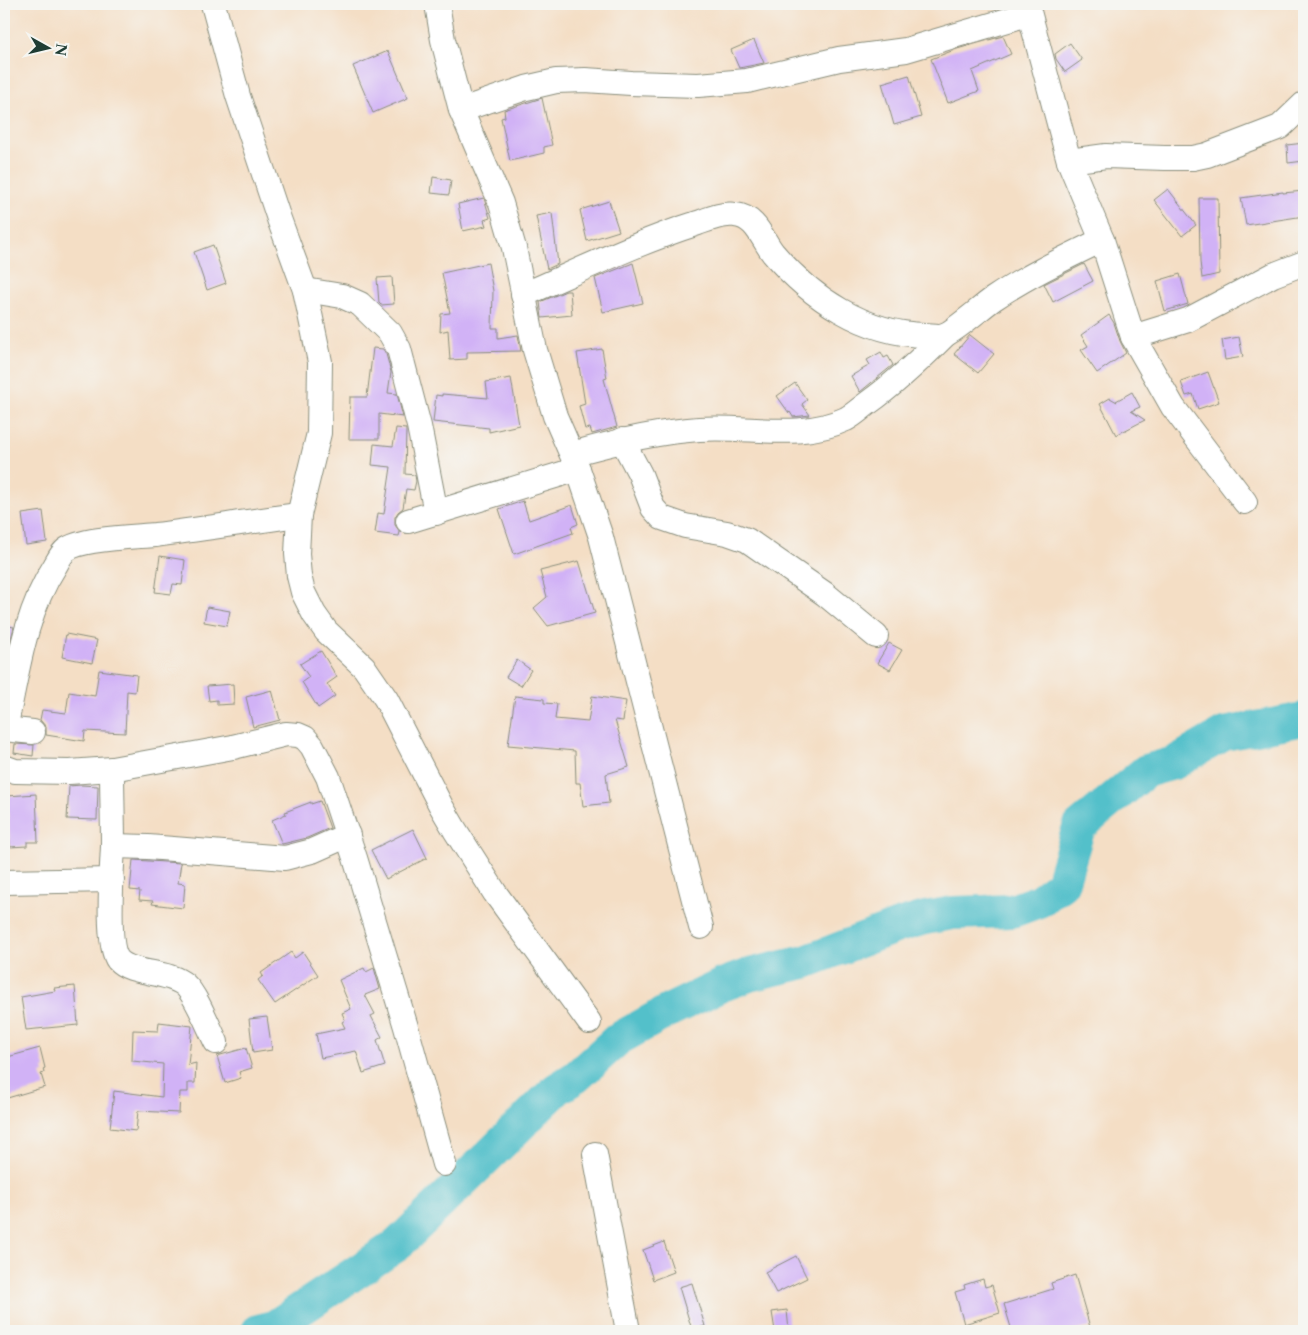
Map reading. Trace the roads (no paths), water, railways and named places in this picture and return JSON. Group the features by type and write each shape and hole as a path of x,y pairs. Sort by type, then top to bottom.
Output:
{"street":[{"path":"213,4 238,96 305,290 320,362 319,433 299,515 297,554 303,592 314,614 326,631 364,667 386,698 441,806 495,893 589,1022"},
{"path":"437,4 443,40 461,110 501,202 514,248 535,350 555,416 575,462 601,537 701,927"},
{"path":"461,110 526,88 556,82 585,80 698,84 747,81 839,60 906,50 1028,9 1069,161 1102,240 1134,337 1173,407 1245,502"},
{"path":"1069,161 1106,156 1193,158 1280,127 1304,104"},
{"path":"523,295 681,228 717,216 733,214 751,221 773,252 802,283 839,311 878,327 911,335 945,335"},
{"path":"408,521 436,513 575,462 622,440 668,432 701,429 793,432 814,429 847,418 901,379 945,335 994,298 1052,264 1102,240"},
{"path":"1134,337 1188,320 1273,275 1304,263"},
{"path":"305,290 342,296 360,304 390,333 399,349 436,513"},
{"path":"622,440 640,474 653,508 662,518 685,526 727,533 747,540 825,594 876,636"},
{"path":"33,732 5,729 33,612 50,574 67,550 76,545 113,539 299,515"},
{"path":"4,767 24,772 112,770 233,747 286,734 298,735 309,741 324,770 348,835 403,1018 444,1164"},
{"path":"112,770 113,945 117,959 126,966 171,977 186,986 216,1042"},
{"path":"113,846 285,858 312,851 348,835"},
{"path":"4,882 112,880"},
{"path":"595,1154 628,1331"}],"waterway":[{"path":"258,1331 274,1327 397,1245 557,1089 576,1077 618,1039 670,1010 722,985 749,975 805,962 898,926 925,918 953,913 1012,911 1039,901 1062,884 1079,827 1146,771 1174,763 1224,734 1304,719"}]}
